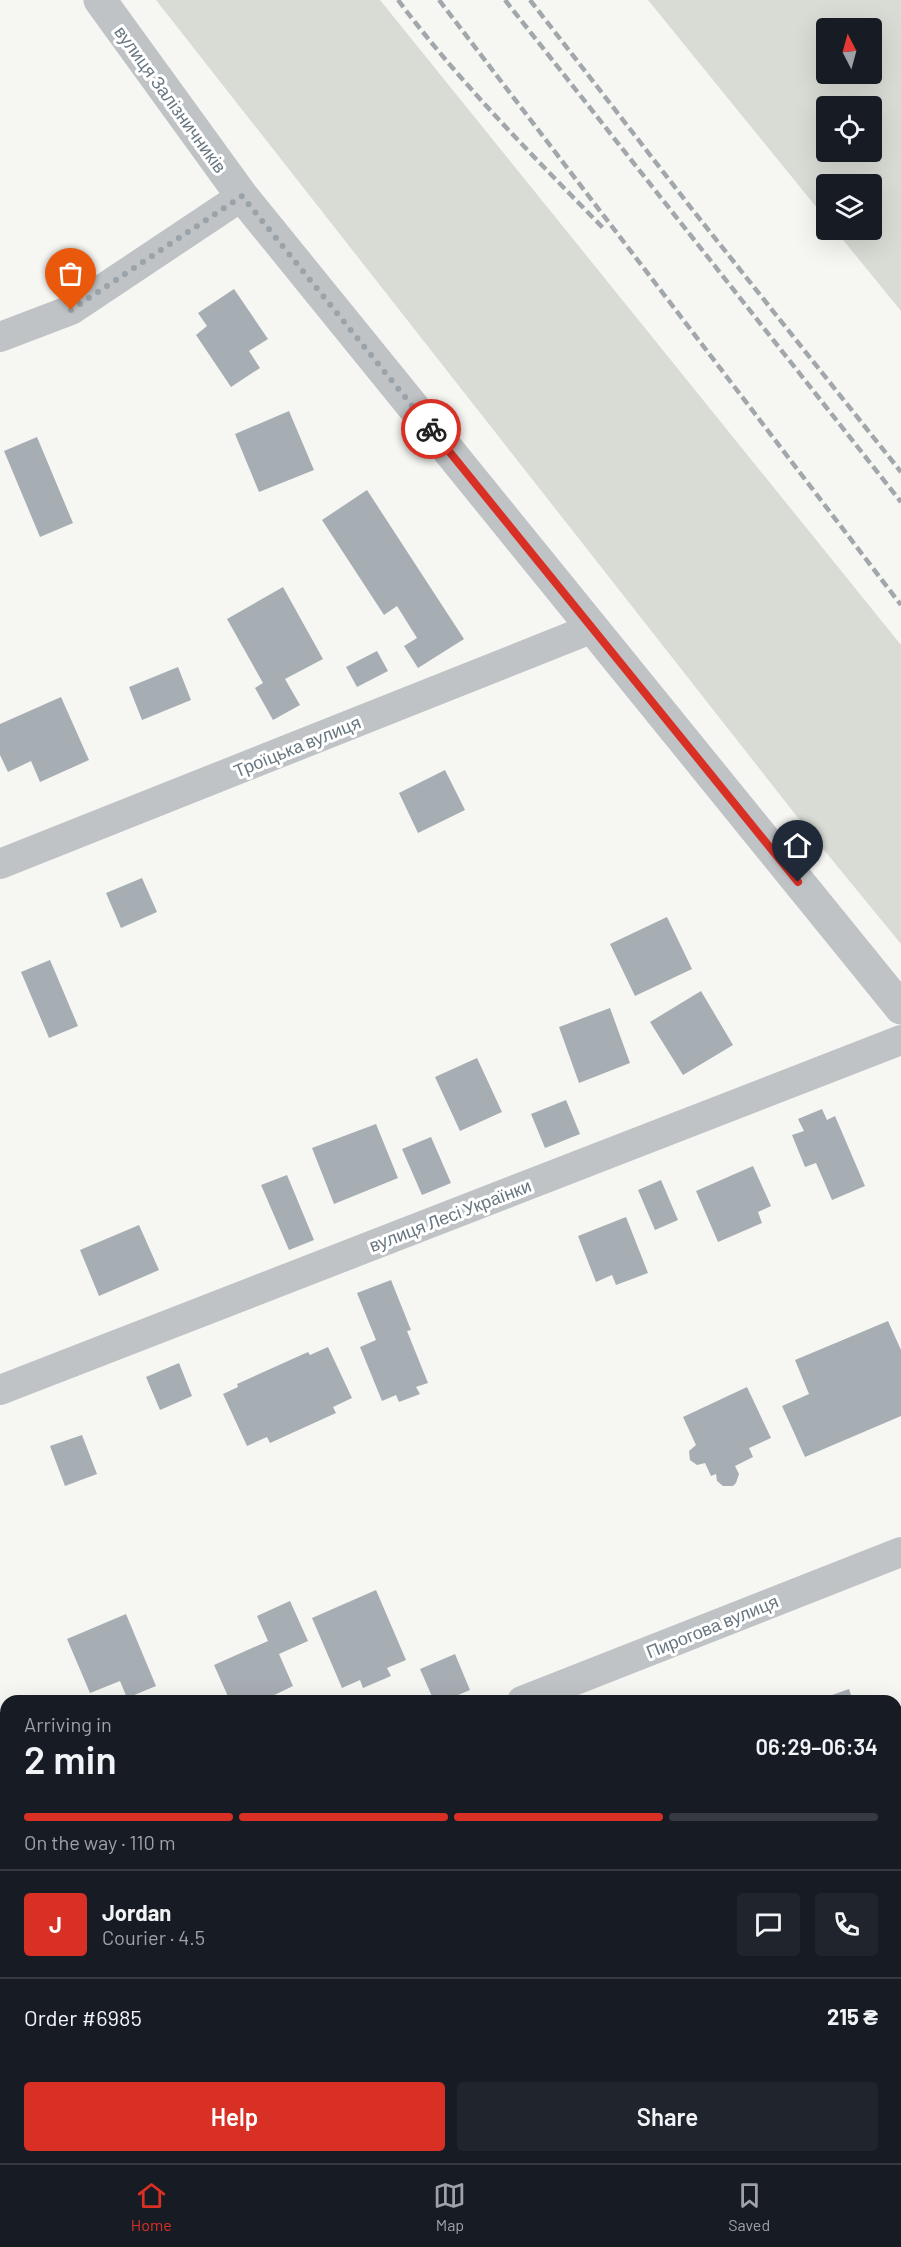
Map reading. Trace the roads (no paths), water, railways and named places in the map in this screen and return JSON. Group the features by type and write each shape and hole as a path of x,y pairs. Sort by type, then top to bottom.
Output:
{"street":[{"name":"вулиця Залізничників","path":"100,0 242,196 901,1008"},
{"path":"0,338 71,310 242,196"},
{"name":"Троїцька вулиця","path":"0,864 593,628"},
{"name":"вулиця Лесі Українки","path":"0,1390 901,1040"},
{"name":"Пирогова вулиця","path":"537,1695 901,1552"}],"railway":[{"path":"398,0 472,90 605,230"},
{"path":"439,0 901,605"},
{"path":"505,0 901,502"},
{"path":"530,0 695,213 901,472"}]}
